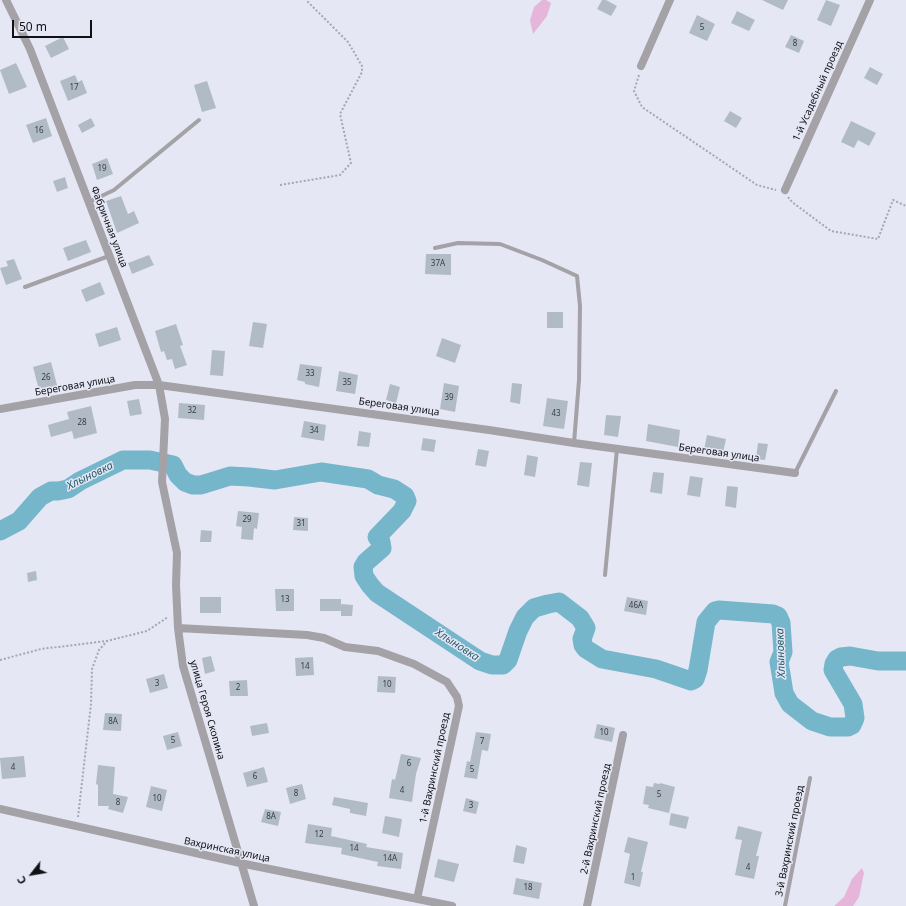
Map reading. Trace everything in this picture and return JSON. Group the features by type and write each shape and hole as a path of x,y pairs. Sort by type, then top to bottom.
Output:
{"street":[{"name":"Фабричная улица","path":"6,0 30,49 160,385 164,419 162,468"},
{"path":"642,66 670,0"},
{"name":"1-й Усадебный проезд","path":"784,190 870,0"},
{"name":"Береговая улица","path":"0,409 135,385 160,385 795,473"},
{"name":"улица Героя Скопина","path":"162,468 162,482 177,554 176,585 178,628 184,666 240,863 254,906"},
{"name":"1-й Вахринский проезд","path":"178,628 307,635 324,638 345,647 378,651 414,664 447,682 458,697 459,706 417,899"},
{"name":"2-й Вахринский проезд","path":"587,906 624,736"},
{"name":"Вахринская улица","path":"0,809 240,863 452,906"}],"lane":[{"path":"89,202 114,190 199,120"},
{"path":"435,248 458,243 500,244 542,260 577,276 580,306 579,380 574,443"},
{"path":"25,287 110,256"},
{"path":"795,473 836,392"},
{"path":"605,575 618,449"},
{"name":"3-й Вахринский проезд","path":"785,906 810,778"}],"path":[{"path":"280,185 340,175 351,163 340,114 362,72 362,66 348,42 306,0"},
{"path":"642,66 634,91 642,107 757,185 775,190 784,190 792,202 831,231 878,239 893,200 906,206"},
{"path":"0,660 41,649 106,641 146,631 167,618 177,607"},
{"path":"76,827 91,704 92,669 99,650 106,641"}],"shaded area":[{"path":"542,0 546,0 551,3 547,16 533,34 530,20 534,7"},
{"path":"862,868 864,873 859,897 853,906 834,906 844,897 852,879"}],"building":[{"path":"602,0 606,0 617,6 611,16 597,9"},
{"path":"762,0 788,0 783,10"},
{"path":"826,0 840,5 831,26 817,20"},
{"path":"737,11 755,20 749,31 731,23"},
{"path":"697,15 715,24 707,41 689,33"},
{"path":"791,35 804,41 799,53 785,47"},
{"path":"63,37 69,49 51,58 45,46"},
{"path":"16,63 27,87 9,94 0,70"},
{"path":"870,67 883,74 877,85 864,78"},
{"path":"75,75 78,82 82,80 87,93 68,101 60,81"},
{"path":"207,81 216,108 202,112 194,85"},
{"path":"730,111 742,118 736,128 724,121"},
{"path":"46,118 52,136 33,143 26,125"},
{"path":"91,118 95,126 82,133 78,125"},
{"path":"851,121 876,133 869,146 858,140 854,148 841,142"},
{"path":"107,158 113,174 97,180 92,164"},
{"path":"65,177 68,188 57,192 53,181"},
{"path":"121,196 128,214 134,211 139,223 117,233 106,201"},
{"path":"86,240 91,252 68,261 63,248"},
{"path":"426,254 451,254 451,275 425,274"},
{"path":"149,255 154,265 132,274 128,263"},
{"path":"14,259 22,279 6,285 0,268 8,266 6,261"},
{"path":"100,282 105,294 86,302 81,290"},
{"path":"547,312 563,312 563,328 547,328"},
{"path":"253,322 267,324 263,348 249,346"},
{"path":"176,324 183,345 180,346 187,365 175,369 172,359 167,360 164,351 161,352 155,331"},
{"path":"117,327 121,340 99,347 95,334"},
{"path":"442,338 461,345 455,363 436,356"},
{"path":"212,350 225,351 223,376 210,375"},
{"path":"51,362 58,389 40,394 33,367"},
{"path":"300,364 322,367 319,387 305,384 305,382 297,380"},
{"path":"339,371 358,375 355,394 336,391"},
{"path":"444,383 459,386 455,412 440,409"},
{"path":"512,383 522,384 520,404 510,402"},
{"path":"390,384 400,387 396,403 386,400"},
{"path":"547,398 568,401 564,429 543,426"},
{"path":"139,399 142,414 130,416 127,401"},
{"path":"179,403 205,405 204,420 178,418"},
{"path":"91,406 97,433 74,439 72,431 51,437 48,425 69,419 67,412"},
{"path":"606,415 621,416 618,437 604,435"},
{"path":"304,421 326,425 324,441 301,437"},
{"path":"648,424 680,430 678,447 646,441"},
{"path":"359,431 371,433 369,447 357,446"},
{"path":"707,435 726,439 723,453 704,450"},
{"path":"423,438 436,440 434,452 421,450"},
{"path":"758,443 768,444 765,460 756,459"},
{"path":"478,449 489,451 486,467 475,465"},
{"path":"527,455 538,457 535,477 524,475"},
{"path":"580,462 592,463 589,487 577,485"},
{"path":"653,472 664,473 662,494 650,492"},
{"path":"690,476 703,478 700,497 687,495"},
{"path":"727,486 738,487 736,508 725,506"},
{"path":"238,511 259,513 257,529 254,528 253,540 241,539 242,527 236,526"},
{"path":"294,517 308,518 308,531 293,530"},
{"path":"201,530 212,531 211,542 200,542"},
{"path":"36,571 37,580 28,582 27,573"},
{"path":"275,589 294,589 294,611 276,611"},
{"path":"200,597 221,597 221,613 200,613"},
{"path":"627,597 648,601 646,615 624,611"},
{"path":"320,599 341,599 341,604 353,605 352,616 341,616 341,611 320,611"},
{"path":"211,656 215,671 205,674 202,658"},
{"path":"313,657 314,675 296,676 295,658"},
{"path":"164,674 168,688 150,693 146,679"},
{"path":"378,676 396,677 395,693 377,692"},
{"path":"247,680 248,696 230,696 229,681"},
{"path":"105,713 122,714 121,731 103,730"},
{"path":"267,723 269,733 252,736 250,726"},
{"path":"597,724 615,728 612,742 594,738"},
{"path":"178,732 182,746 167,750 163,736"},
{"path":"476,732 491,734 488,751 482,750 477,779 464,777 467,761 470,762"},
{"path":"401,754 421,758 416,774 412,802 389,798 392,779 395,780"},
{"path":"24,756 26,777 2,779 0,758"},
{"path":"98,765 115,767 113,794 128,797 123,813 108,809 109,806 98,806 98,785 96,784"},
{"path":"264,767 268,782 247,787 243,773"},
{"path":"654,783 675,787 669,813 648,808 649,805 643,804 646,786 653,787"},
{"path":"302,784 306,799 290,804 286,788"},
{"path":"151,786 167,790 162,811 146,807"},
{"path":"334,797 368,803 366,816 350,813 350,809 332,805"},
{"path":"466,798 479,802 476,814 463,811"},
{"path":"265,809 281,812 278,826 261,822"},
{"path":"671,813 689,817 686,829 669,825"},
{"path":"385,816 402,819 399,837 382,833"},
{"path":"308,824 332,828 331,836 367,844 366,847 403,853 401,869 377,866 378,862 341,854 342,848 305,843"},
{"path":"738,826 762,832 756,856 759,856 754,879 735,875 742,840 735,839"},
{"path":"628,837 648,842 641,872 643,872 640,887 624,883 630,854 624,852"},
{"path":"516,845 527,848 524,864 513,862"},
{"path":"438,859 459,864 454,882 434,877"},
{"path":"516,878 542,883 539,899 513,894"}],"waterway":[{"name":"Хлыновка","path":"0,531 19,521 40,497 51,491 68,489 80,481 123,460 150,460 173,465 178,475 185,482 193,485 201,485 230,476 275,480 321,472 368,479 378,485 394,489 405,496 407,501 402,511 377,537 381,542 382,548 366,562 363,567 364,576 377,593 480,661 492,665 503,665 508,660 518,631 525,617 534,608 559,602 580,618 586,628 582,639 583,645 586,649 602,659 656,669 691,681 695,679 698,670 706,622 715,611 719,610 773,614 778,616 781,623 783,652 779,662 784,693 790,704 812,721 830,727 848,727 852,725 855,718 853,704 833,670 837,659 850,656 878,661 906,661"}]}
